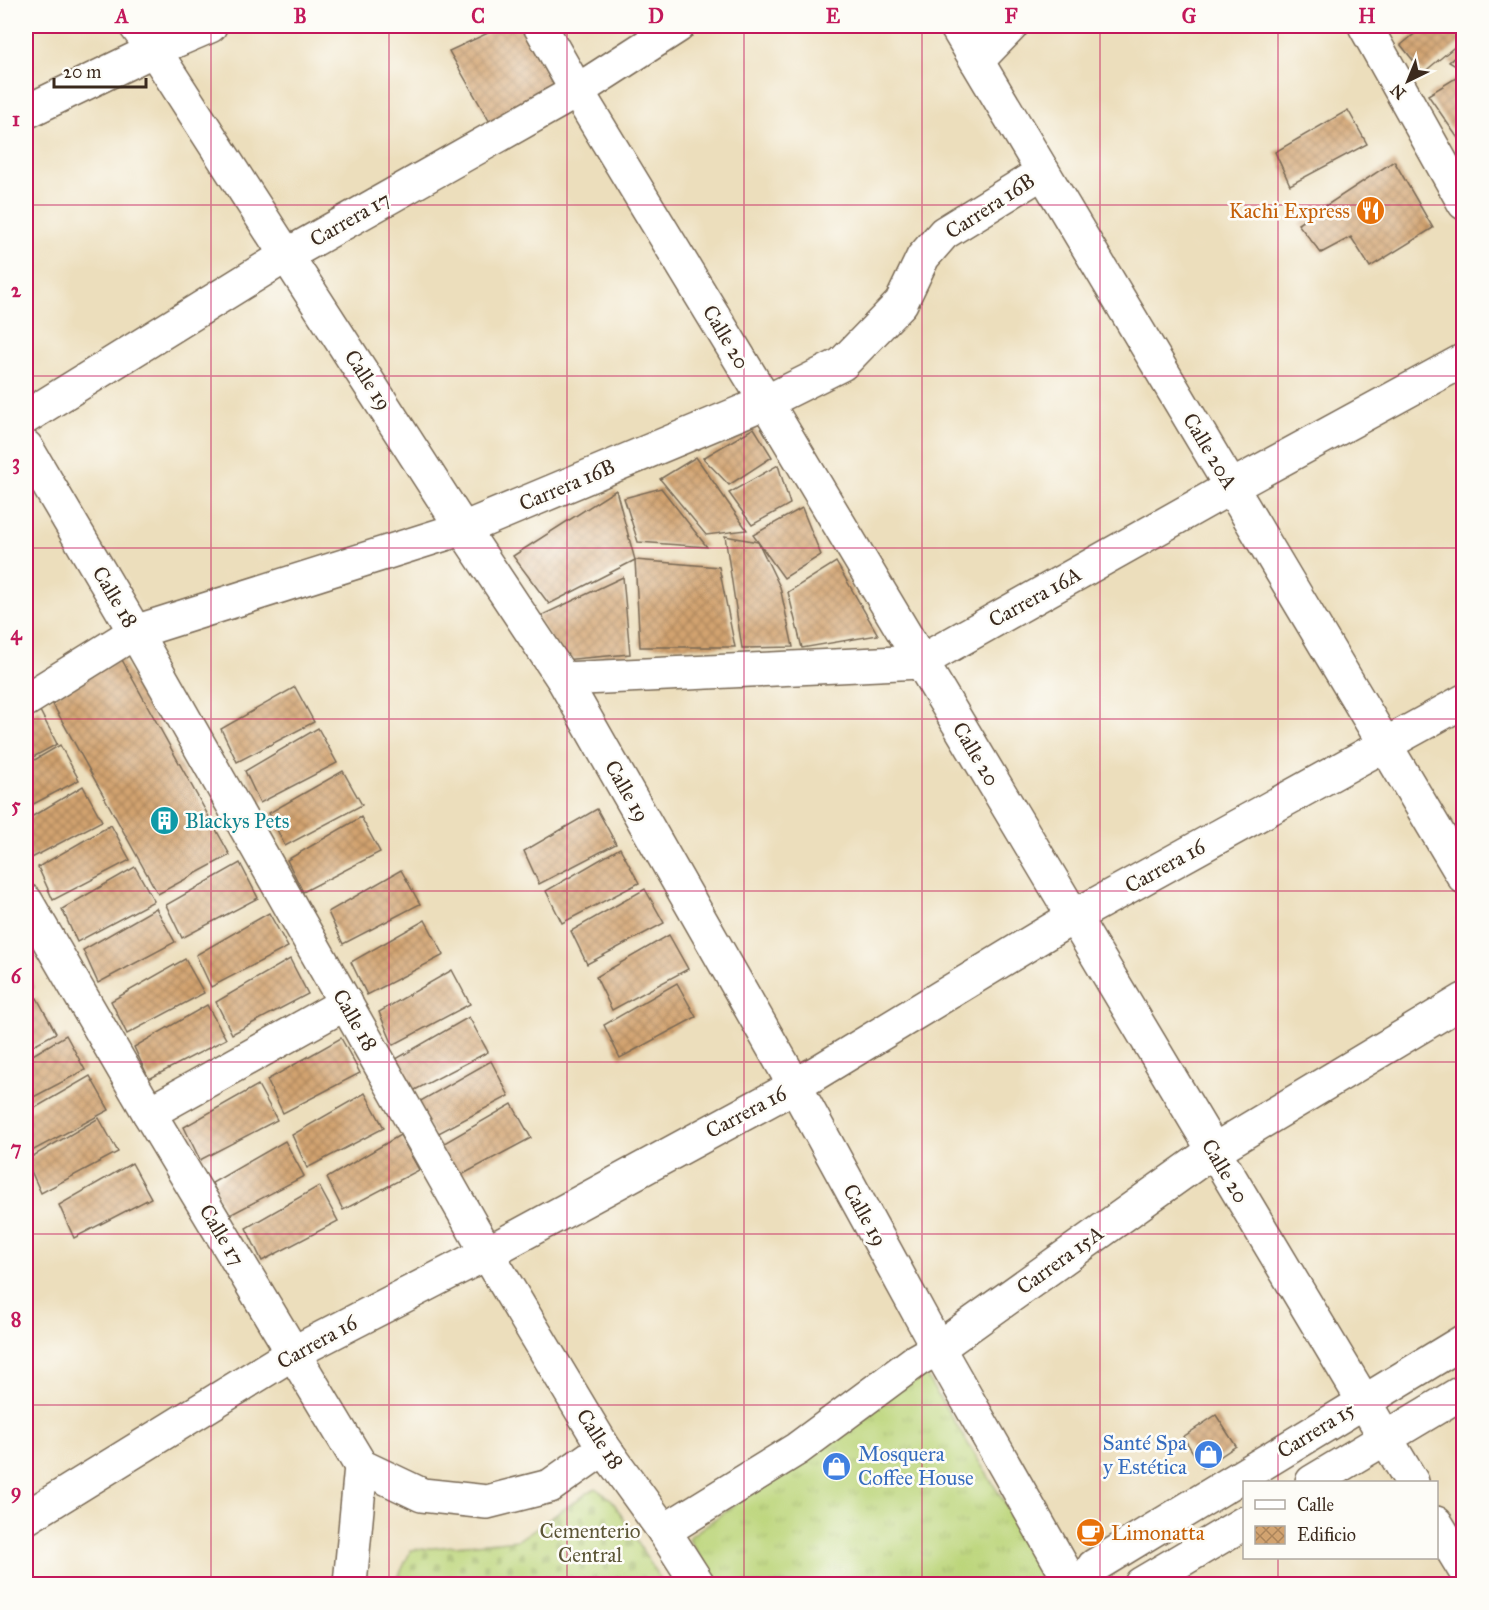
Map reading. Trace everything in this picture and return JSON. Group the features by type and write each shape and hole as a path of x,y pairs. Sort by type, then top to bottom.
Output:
{"street":[{"path":"26,112 145,38 210,26"},
{"name":"Calle 20","path":"540,26 1411,1481"},
{"name":"Carrera 17","path":"26,417 288,255 577,91 678,26"},
{"name":"Calle 20A","path":"956,26 1464,877"},
{"path":"977,61 1011,26"},
{"path":"1365,26 1464,203"},
{"name":"Calle 19","path":"145,38 288,255 463,529 563,679 795,1086 938,1348 1072,1584"},
{"name":"Carrera 16B","path":"26,700 135,632 463,529 766,402 842,364 901,303 923,256 944,233 1043,172"},
{"name":"Carrera 16A","path":"563,679 920,662 1231,487 1464,360"},
{"name":"Calle 18","path":"26,447 135,632 487,1252 604,1448 664,1531 698,1584"},
{"name":"Carrera 16","path":"26,1518 293,1353 487,1252 795,1086 1073,916 1464,701"},
{"name":"Calle 17","path":"26,901 149,1113 361,1466"},
{"name":"Carrera 15A","path":"664,1531 797,1449 917,1360 938,1348 1213,1150 1464,1000"},
{"path":"149,1113 346,1003"},
{"name":"Carrera 15","path":"1085,1584 1094,1566 1464,1341"},
{"name":"Carrera 15","path":"1314,1481 1464,1391"},
{"path":"350,1584 361,1466 422,1495 487,1502 550,1486 604,1448"},
{"path":"1141,1584 1243,1524"},
{"path":"1438,1526 1464,1569"}],"green space":[{"path":"923,1371 1050,1576 1038,1584 718,1584 688,1538"},
{"name":"Cementerio Central","path":"595,1488 612,1500 663,1584 395,1584 411,1550 518,1540"}],"building":[{"path":"503,26 521,26 558,93 491,124 449,51"},
{"path":"1397,26 1414,26 1404,34"},
{"path":"1424,26 1464,26 1464,39 1423,73 1401,45"},
{"path":"1464,49 1464,71 1449,62"},
{"path":"1464,73 1464,147 1428,95"},
{"path":"1348,110 1367,144 1290,185 1275,152"},
{"name":"Kachi Express","path":"1394,161 1433,228 1370,267 1351,237 1321,253 1298,224"},
{"path":"754,428 772,457 729,485 703,458"},
{"path":"696,457 747,530 706,535 660,479"},
{"path":"778,465 790,504 752,525 729,493"},
{"path":"661,488 707,547 638,542 624,498"},
{"path":"616,490 635,560 549,604 513,556"},
{"path":"802,508 821,555 784,578 753,535"},
{"path":"725,536 758,542 780,587 793,647 742,648"},
{"path":"635,560 719,567 735,647 640,647"},
{"path":"836,562 878,635 802,648 788,592"},
{"path":"623,577 630,654 562,660 538,617"},
{"path":"121,658 230,855 158,894 50,699"},
{"path":"295,687 314,722 237,762 221,729"},
{"path":"39,709 57,744 26,761 26,717"},
{"path":"318,728 337,763 260,803 245,771"},
{"path":"60,745 79,780 26,808 26,765"},
{"path":"343,771 362,805 285,846 269,813"},
{"path":"83,786 102,821 26,861 26,820"},
{"path":"597,809 616,844 539,884 524,851"},
{"path":"361,817 380,852 303,892 287,860"},
{"path":"111,825 130,860 53,900 38,867"},
{"path":"620,848 639,883 562,923 546,891"},
{"path":"240,863 258,898 182,938 166,905"},
{"path":"135,867 154,901 77,942 62,909"},
{"path":"401,870 420,904 343,944 328,912"},
{"path":"645,889 664,923 587,964 571,931"},
{"path":"156,908 175,942 98,983 83,950"},
{"path":"269,913 288,947 211,987 196,955"},
{"path":"425,920 444,955 367,995 351,962"},
{"path":"669,935 688,969 612,1010 596,977"},
{"path":"185,959 204,993 127,1034 111,1001"},
{"path":"290,959 308,994 232,1034 216,1002"},
{"path":"452,970 470,1004 393,1045 379,1012"},
{"path":"26,972 35,988 26,993"},
{"path":"677,983 696,1017 620,1058 604,1025"},
{"path":"37,998 56,1033 26,1049 26,1005"},
{"path":"207,1005 226,1039 149,1079 134,1047"},
{"path":"469,1017 488,1052 411,1092 396,1059"},
{"path":"66,1035 85,1070 26,1101 26,1059"},
{"path":"341,1038 360,1073 283,1113 267,1080"},
{"path":"491,1061 509,1096 433,1136 417,1103"},
{"path":"90,1076 109,1110 32,1151 26,1136 26,1113"},
{"path":"258,1085 277,1120 200,1160 184,1127"},
{"path":"365,1093 384,1128 307,1168 292,1135"},
{"path":"512,1104 531,1138 454,1179 439,1146"},
{"path":"99,1118 118,1152 41,1193 26,1160"},
{"path":"400,1135 419,1170 343,1210 327,1178"},
{"path":"285,1141 304,1176 228,1216 212,1183"},
{"path":"132,1163 151,1198 74,1238 59,1205"},
{"path":"319,1186 338,1221 262,1261 246,1228"},
{"path":"1216,1415 1236,1446 1203,1468 1183,1437"}],"place":[{"name":"Kachi Express","path":"1371,211"},
{"name":"Blackys Pets","path":"164,821"},
{"name":"Santé Spa y Estética","path":"1208,1455"},
{"name":"Mosquera Coffee House","path":"837,1466"},
{"name":"Limonatta","path":"1090,1533"}]}
